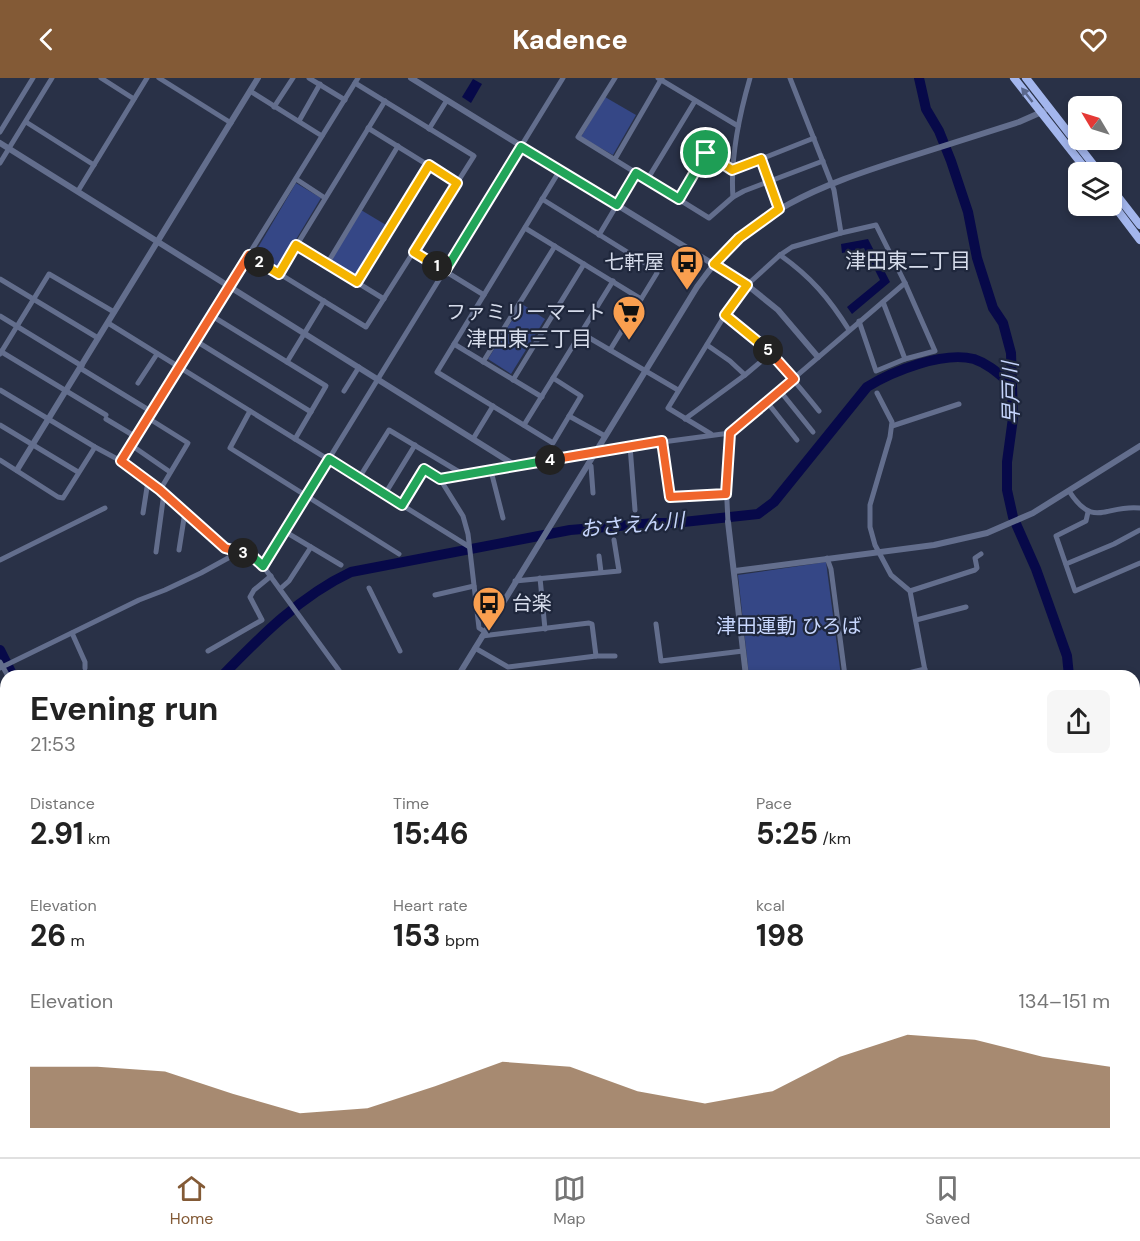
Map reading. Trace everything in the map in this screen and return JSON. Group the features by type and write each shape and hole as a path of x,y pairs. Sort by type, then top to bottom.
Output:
{"highway":[{"path":"1014,78 1080,162"},
{"path":"1026,78 1091,162"},
{"path":"1122,202 1140,225"},
{"path":"1122,216 1140,240"}],"street":[{"path":"0,132 33,78"},
{"path":"0,163 52,78"},
{"path":"101,78 134,99"},
{"path":"78,191 147,78"},
{"path":"17,471 258,78"},
{"path":"274,107 293,78"},
{"path":"309,78 345,100"},
{"path":"263,566 563,78"},
{"path":"615,78 578,137 709,218 733,197 823,161"},
{"path":"733,197 732,170 738,126 750,78"},
{"path":"790,78 831,184 841,233"},
{"path":"162,79 231,123"},
{"path":"415,79 521,147 747,285 778,310 818,357"},
{"path":"615,159 660,79 738,126"},
{"path":"121,461 356,80 385,101 474,156 366,327 249,255"},
{"path":"299,122 320,84"},
{"path":"250,91 322,136"},
{"path":"429,129 447,100"},
{"path":"647,180 695,100"},
{"path":"279,274 385,101"},
{"path":"462,670 697,288 714,264 739,238 779,209 831,184 1050,108"},
{"path":"26,122 94,165"},
{"path":"368,128 457,183"},
{"path":"732,170 814,138"},
{"path":"0,143 516,466"},
{"path":"327,264 398,146"},
{"path":"679,199 706,153 732,170"},
{"path":"761,159 779,209"},
{"path":"357,282 429,165"},
{"path":"553,378 581,396 553,443 437,372 560,170"},
{"path":"599,235 636,173"},
{"path":"296,179 325,198"},
{"path":"542,199 656,270 657,273 610,350"},
{"path":"711,434 668,408 725,315 747,285 780,255 792,247 876,225 935,351 905,359 876,371 859,321"},
{"path":"525,228 641,298"},
{"path":"296,245 384,299"},
{"path":"483,362 555,246"},
{"path":"414,252 484,295"},
{"path":"780,255 803,271 822,290 849,330"},
{"path":"513,380 584,264"},
{"path":"114,312 49,274 0,352 66,390 136,437"},
{"path":"0,279 98,338"},
{"path":"524,425 613,281"},
{"path":"440,479 595,451 730,433 905,283"},
{"path":"287,362 324,301"},
{"path":"883,302 905,359"},
{"path":"725,315 771,353 819,411"},
{"path":"0,316 152,412"},
{"path":"212,316 327,386 295,439"},
{"path":"108,323 468,546"},
{"path":"581,333 678,390"},
{"path":"196,341 311,412"},
{"path":"454,344 542,397"},
{"path":"707,345 745,375"},
{"path":"685,418 745,375 771,353"},
{"path":"138,383 157,354"},
{"path":"344,391 359,367"},
{"path":"0,390 121,461 162,491 225,548 250,554 271,576 339,670"},
{"path":"780,391 813,432"},
{"path":"877,393 892,426 870,505 870,527 891,575 910,591 925,669 921,670"},
{"path":"767,402 797,440"},
{"path":"892,426 959,404"},
{"path":"473,439 493,406"},
{"path":"250,411 230,448 399,554"},
{"path":"569,416 605,436"},
{"path":"148,418 188,443 170,472 162,491 156,552"},
{"path":"0,425 78,472"},
{"path":"359,478 389,430 466,476"},
{"path":"730,433 727,512 745,670"},
{"path":"662,441 670,497 726,494"},
{"path":"131,445 170,472"},
{"path":"385,494 415,445"},
{"path":"630,446 635,510"},
{"path":"735,571 961,540 1021,519 1140,446"},
{"path":"0,460 63,498 95,447"},
{"path":"588,464 591,466 593,493"},
{"path":"402,505 424,469 440,479 463,516 468,534 479,628 483,634"},
{"path":"491,471 502,518"},
{"path":"143,513 148,481"},
{"path":"1068,492 1088,512 1103,513 1132,507 1140,508"},
{"path":"0,560 105,508"},
{"path":"179,550 185,512"},
{"path":"1088,512 1086,521 1056,536 1075,591 1140,563"},
{"path":"1066,564 1114,544 1140,530"},
{"path":"284,531 341,565"},
{"path":"515,581 619,571 614,540"},
{"path":"280,589 289,581 311,547"},
{"path":"1,666 201,573 235,552"},
{"path":"910,591 975,570 977,568 975,558 981,554"},
{"path":"599,556 601,572"},
{"path":"827,558 831,569 844,670"},
{"path":"208,651 262,620 250,597 254,590 271,576"},
{"path":"540,578 544,629"},
{"path":"435,595 474,586"},
{"path":"369,588 399,651"},
{"path":"916,620 966,607"},
{"path":"483,634 590,623 596,656"},
{"path":"656,624 661,662 743,651"},
{"path":"72,633 85,662 85,668"},
{"path":"475,648 508,667 596,656 615,656"}],"green space":[{"path":"605,97 636,115 613,155 581,137"},
{"path":"296,183 321,198 277,271 253,256"},
{"path":"361,210 386,225 354,278 329,263"},
{"path":"522,304 545,319 511,374 488,359"},
{"name":"津田運動 ひろば","path":"826,562 840,670 748,670 738,575"}],"shaded area":[{"path":"473,79 482,84 471,103 462,97"},
{"path":"868,239 890,282 852,314 847,307 880,280 864,248 842,253 841,244"}],"waterway":[{"name":"早戸川","path":"919,78 926,109 939,131 951,161 968,212 977,258 993,308 1003,323 1011,353 1013,418 1007,462 1007,490 1013,517 1036,569 1067,656 1068,670"},
{"name":"おさえん川","path":"228,670 266,632 298,605 351,572 570,530 674,523 758,514 774,502 867,387 904,369 933,360 962,357 985,364 1012,385"},
{"name":"おさえん川","path":"0,650 10,670"}],"place":[{"name":"七軒屋","path":"687,291"},
{"name":"ファミリーマート","path":"629,341"},
{"name":"台楽","path":"489,632"}],"district":[{"name":"津田東二丁目","path":"908,261"},
{"name":"津田東三丁目","path":"529,339"}],"route":[{"path":"521,147 617,205 636,173 679,199 706,153 732,170 761,159 779,209 739,238 714,264 747,285 725,315 755,338 794,379 730,433 726,494 670,497 662,441 595,451 466,476 440,479 424,469 402,505 329,459 263,566 250,554 225,548 160,490 121,461 249,255 279,274 296,245 357,282 429,165 457,183 414,252 445,271 521,147"}]}
